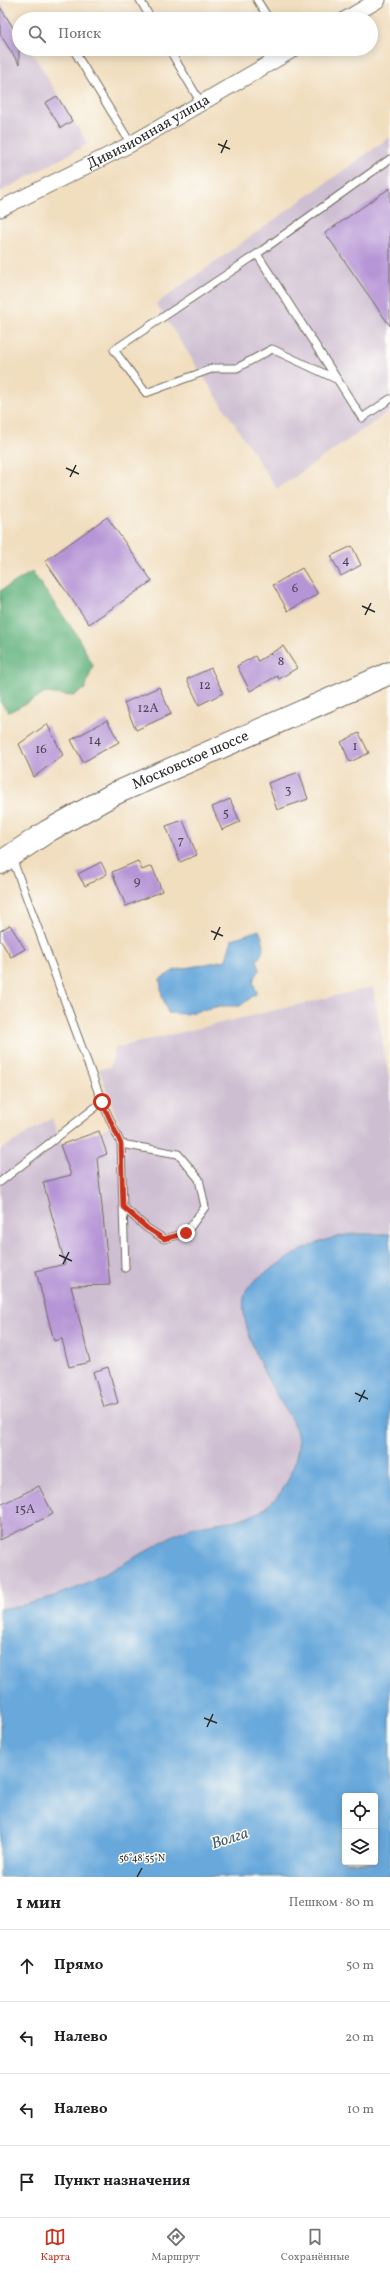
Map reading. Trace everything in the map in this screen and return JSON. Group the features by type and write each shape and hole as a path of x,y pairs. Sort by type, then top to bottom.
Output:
{"main road":[{"name":"Московское шоссе","path":"5,860 59,824 114,794 390,673"}],"street":[{"path":"358,12 378,0"},
{"name":"Дивизионная улица","path":"1,210 131,144 280,56"}],"lane":[{"path":"140,0 147,12"},
{"path":"257,0 265,12"},
{"path":"77,56 131,144"},
{"path":"173,56 201,103"},
{"path":"336,379 272,349 237,368 214,368 146,393 114,350 257,254 390,159"},
{"path":"257,254 362,418 390,399"},
{"path":"5,860 102,1102 121,1144 125,1268"},
{"path":"0,1182 102,1102"},
{"path":"121,1144 178,1154 199,1179 205,1207 186,1233 164,1239 147,1228 123,1207"}],"shaded area":[{"path":"0,1 12,21 12,56 34,56 88,144 0,192"},
{"path":"390,137 390,411 277,489 156,304"},
{"path":"373,987 390,1085 390,1234 353,1234 307,1246 255,1280 274,1391 289,1414 297,1436 298,1447 294,1465 282,1494 265,1508 249,1516 186,1529 106,1573 59,1595 30,1605 0,1609 0,1150 52,1118 61,1145 119,1124 99,1069 110,1067 115,1048"}],"green space":[{"path":"32,572 76,634 93,665 85,689 73,696 46,693 9,712 0,702 0,591"}],"water":[{"path":"259,930 262,938 263,949 257,960 260,969 253,981 257,993 240,1006 220,1006 185,1014 168,1013 162,996 160,979 175,970 226,960 232,939"},
{"name":"Волга","path":"353,1234 390,1234 390,1877 0,1877 0,1609 20,1606 55,1596 89,1582 179,1532 195,1527 247,1517 257,1513 273,1501 288,1481 296,1457 298,1440 291,1418 263,1371 257,1357 244,1314 246,1291 248,1287 258,1278 301,1250 331,1238"}],"building":[{"path":"0,7 12,26 12,53 0,34"},
{"path":"14,56 19,56 19,64"},
{"path":"57,96 72,121 61,128 45,103"},
{"path":"390,188 390,326 325,233"},
{"path":"107,517 152,581 89,624 45,561"},
{"path":"352,546 361,565 341,576 331,556"},
{"path":"302,568 318,594 288,611 273,585"},
{"path":"283,646 297,668 279,679 277,676 250,691 237,666 255,656 258,661"},
{"path":"211,668 223,693 199,705 187,679"},
{"path":"159,687 171,714 136,730 124,703"},
{"path":"107,720 119,742 83,762 71,740"},
{"path":"47,724 63,755 34,777 19,744"},
{"path":"359,733 369,753 350,762 341,742"},
{"path":"299,772 308,799 277,810 268,783"},
{"path":"230,799 240,822 222,830 212,807"},
{"path":"183,820 197,855 180,862 166,826"},
{"path":"138,861 142,870 152,866 162,891 126,906 112,872"},
{"path":"101,862 107,874 85,886 78,874"},
{"path":"10,925 25,949 11,957 0,940 0,931"},
{"path":"99,1131 107,1154 97,1158 110,1285 71,1286 90,1362 69,1367 62,1339 54,1341 36,1271 65,1264 43,1182 71,1175 60,1145"},
{"path":"108,1367 118,1403 104,1407 93,1372"},
{"path":"39,1486 53,1514 0,1540 0,1505"}],"route":[{"path":"102,1102 121,1144 123,1207 147,1228 164,1239 186,1233"}]}
